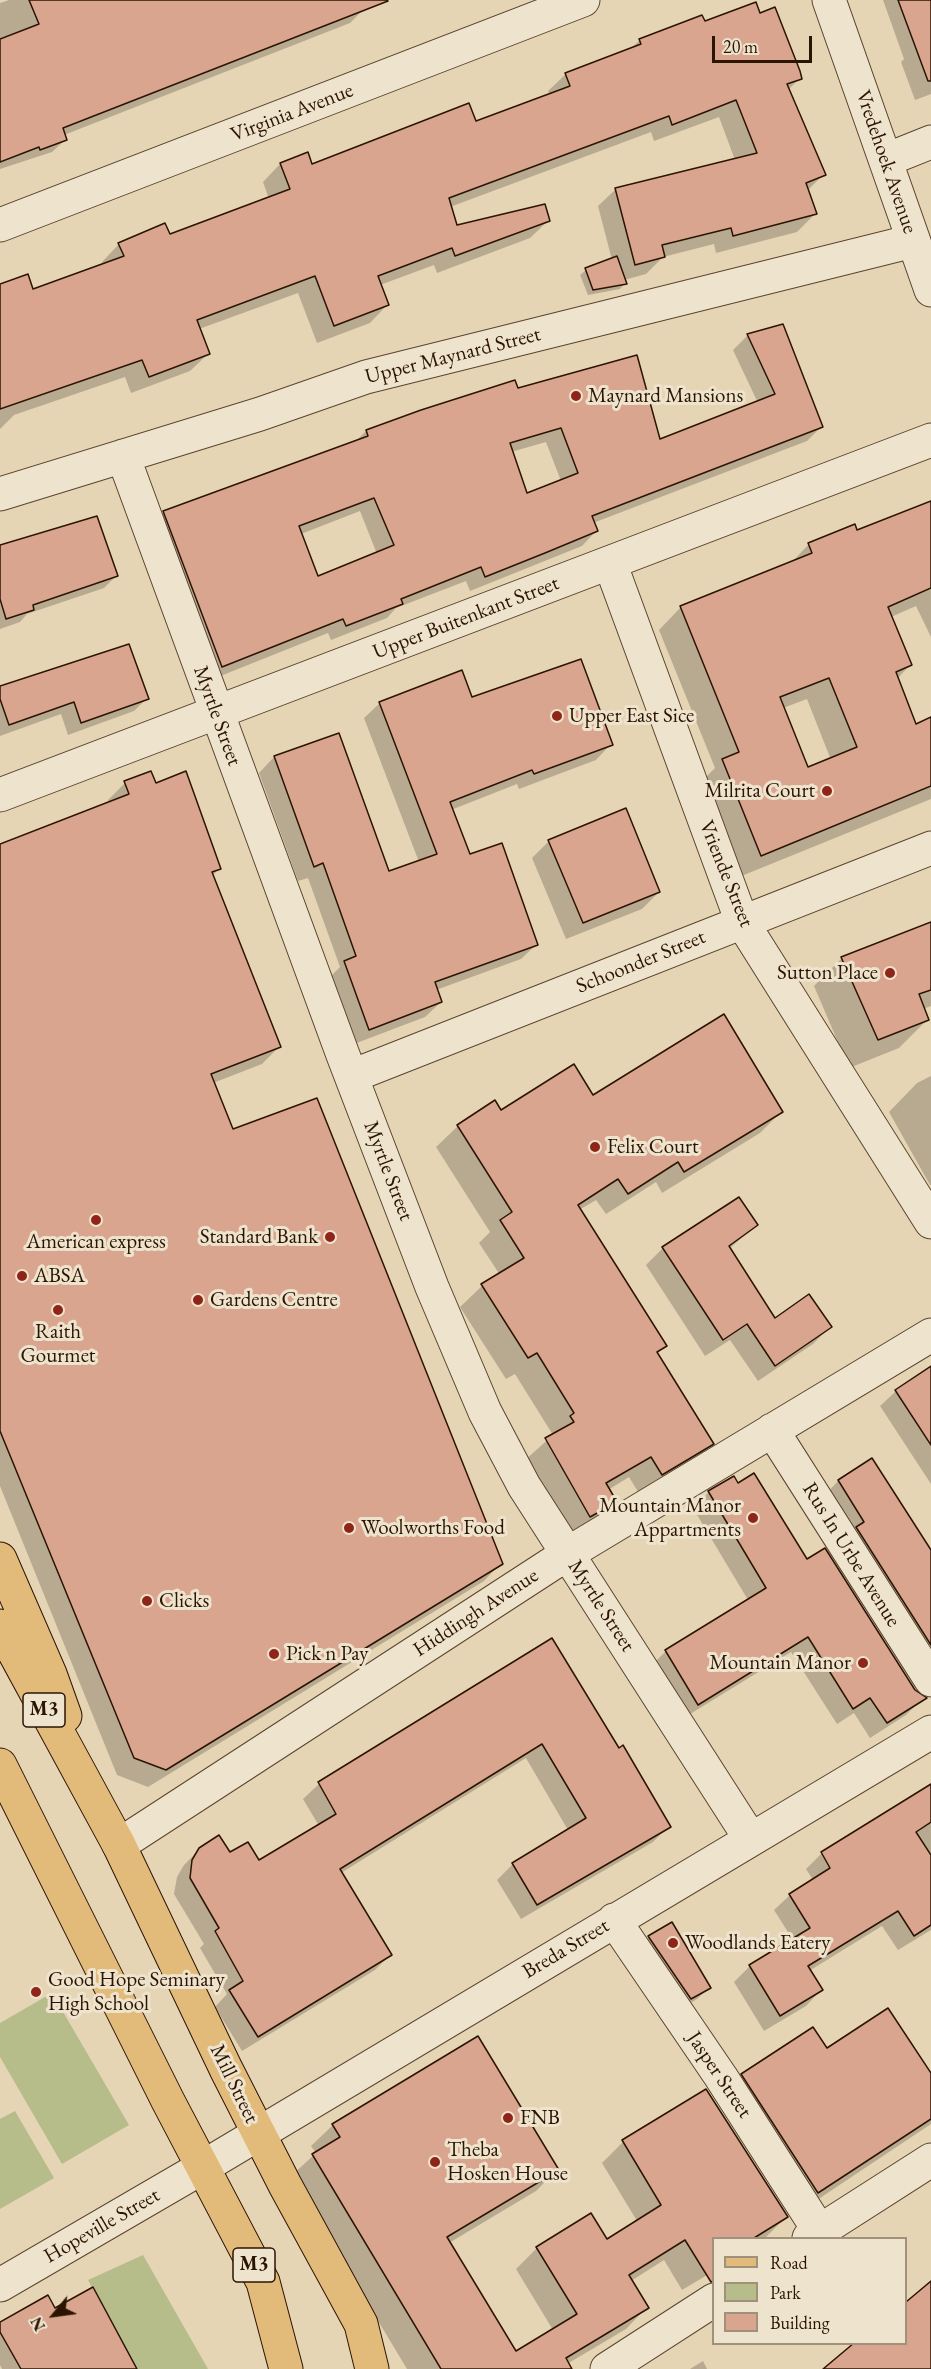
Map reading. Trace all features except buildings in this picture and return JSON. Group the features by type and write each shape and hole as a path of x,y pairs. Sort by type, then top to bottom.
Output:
{"main road":[{"path":"0,1559 50,1674 90,1792"},
{"name":"M3","path":"0,1626 90,1792"},
{"name":"M3","path":"2,1772 263,2282 286,2369"},
{"name":"Mill Street","path":"90,1792 119,1845 259,2134 361,2324"},
{"name":"M3","path":"361,2324 372,2369"}],"street":[{"name":"Virginia Avenue","path":"0,225 583,0"},
{"name":"Vredehoek Avenue","path":"829,0 931,290"},
{"path":"886,160 931,142"},
{"name":"Upper Maynard Street","path":"0,494 366,377 913,241"},
{"name":"Upper Buitenkant Street","path":"0,795 931,440"},
{"name":"Myrtle Street","path":"123,456 216,713 352,1076 432,1287 485,1412 524,1486 750,1838"},
{"name":"Vriende Street","path":"609,562 742,922 931,1222"},
{"name":"Schoonder Street","path":"352,1076 931,848"},
{"name":"Hiddingh Avenue","path":"119,1845 567,1554 931,1335"},
{"name":"Rus In Urbe Avenue","path":"772,1430 931,1680"},
{"name":"Breda Street","path":"203,2167 750,1838 931,1732"},
{"name":"Jasper Street","path":"614,1920 721,2077 814,2235"},
{"path":"814,2235 931,2160"},
{"name":"Hopeville Street","path":"0,2284 203,2167"},
{"path":"607,2369 712,2301"},
{"name":"Mill Street","path":"361,2324 390,2369"}],"green space":[{"path":"52,1993 129,2125 62,2164 0,2057 0,2023"},
{"path":"15,2111 54,2178 0,2209 0,2119"},
{"path":"143,2255 208,2369 136,2369 88,2280"}],"place":[{"name":"Maynard Mansions","path":"576,396"},
{"name":"Upper East Sice","path":"557,716"},
{"name":"Milrita Court","path":"827,791"},
{"name":"Sutton Place","path":"890,973"},
{"name":"Felix Court","path":"595,1147"},
{"name":"American express","path":"96,1220"},
{"name":"Standard Bank","path":"330,1237"},
{"name":"ABSA","path":"22,1276"},
{"name":"Gardens Centre","path":"198,1300"},
{"name":"Raith Gourmet","path":"58,1310"},
{"name":"Mountain Manor Appartments","path":"753,1518"},
{"name":"Woolworths Food","path":"349,1528"},
{"name":"Clicks","path":"147,1601"},
{"name":"Pick n Pay","path":"274,1654"},
{"name":"Mountain Manor","path":"863,1663"},
{"name":"Woodlands Eatery","path":"673,1943"},
{"name":"Good Hope Seminary High School","path":"36,1992"},
{"name":"FNB","path":"508,2118"},
{"name":"Theba Hosken House","path":"435,2162"}]}
